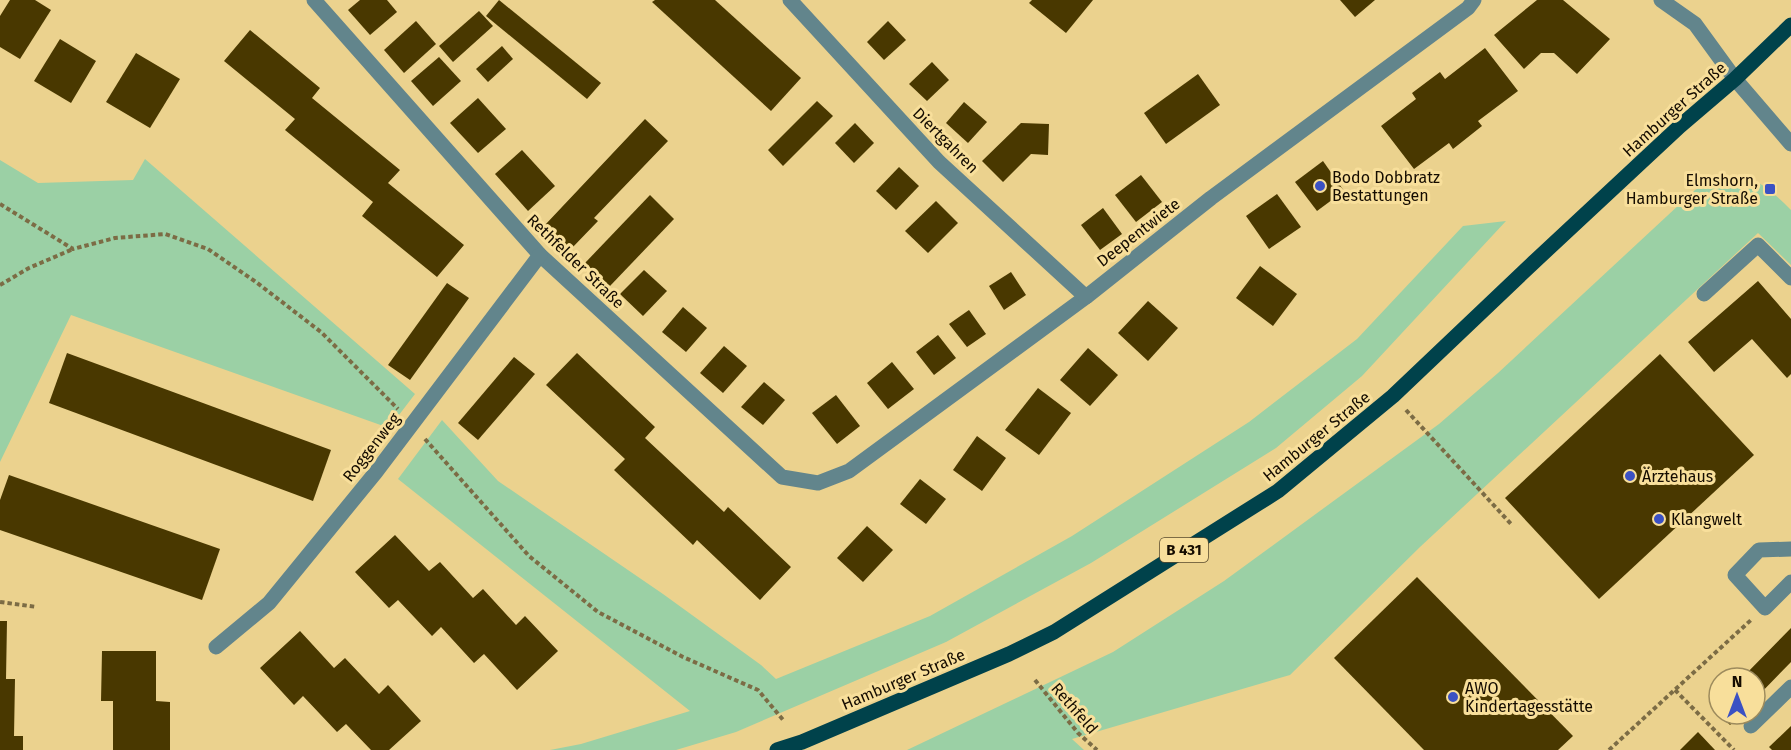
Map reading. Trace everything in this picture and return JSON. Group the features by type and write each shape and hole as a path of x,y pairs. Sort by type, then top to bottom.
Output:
{"main road":[{"name":"Hamburger Straße","path":"777,750 1009,654 1054,632 1278,491 1393,396 1534,262 1791,25"}],"street":[{"name":"Rethfelder Straße","path":"314,0 540,255 782,477 818,483"},
{"name":"Diertgahren","path":"790,0 939,162 1086,297"},
{"name":"Deepentwiete","path":"818,483 849,471 1086,297 1211,198 1468,8 1474,0"},
{"path":"1662,0 1695,24 1735,79 1791,144"},
{"path":"1704,294 1758,245 1791,278"},
{"name":"Roggenweg","path":"216,647 269,603 376,472 540,255"},
{"path":"1790,584 1765,608 1734,574 1759,550 1791,549"},
{"path":"1767,710 1791,687"}],"path":[{"path":"0,285 29,268 74,249"},
{"path":"1393,396 1512,525"},
{"path":"0,602 37,607"},
{"path":"1609,750 1765,608"},
{"name":"Rethfeld","path":"1035,680 1078,733 1097,750"},
{"path":"1675,690 1734,750"}],"green space":[{"path":"145,159 415,394 389,428 71,315 0,462 0,160 38,183 133,180"},
{"path":"1742,175 1756,181 1791,210 1791,265 1758,233 1420,547 1290,675 1072,739 1084,750 907,750 1113,652 1224,581 1439,424 1498,373 1695,190 1710,182"},
{"path":"1506,221 1362,376 1276,448 1091,563 946,642 736,732 676,750 550,750 581,744 690,711 398,479 442,420 498,481 663,594 761,665 776,679 930,616 1072,536 1249,422 1357,339 1463,226"}],"building":[{"path":"10,0 35,0 51,10 20,59 0,47 0,16"},
{"path":"360,0 387,0 397,12 370,35 348,10"},
{"path":"499,0 601,83 587,99 486,16"},
{"path":"655,0 715,0 801,78 771,111 652,2"},
{"path":"1032,0 1093,0 1066,33 1029,3"},
{"path":"1340,0 1375,0 1355,17"},
{"path":"1537,0 1563,0 1610,39 1577,74 1554,53 1541,53 1524,69 1494,35"},
{"path":"479,11 493,26 453,62 439,46"},
{"path":"416,21 436,44 404,73 384,50"},
{"path":"888,21 906,40 884,60 867,42"},
{"path":"250,30 320,88 312,98 400,170 388,183 464,245 437,277 362,216 373,202 285,130 295,119 224,61"},
{"path":"60,39 96,61 71,103 34,81"},
{"path":"502,46 513,59 488,82 476,69"},
{"path":"1485,48 1518,91 1478,121 1482,126 1453,149 1449,143 1414,169 1381,126 1416,99 1412,93 1440,72 1445,79"},
{"path":"136,53 180,79 150,128 106,102"},
{"path":"439,57 461,81 433,106 411,81"},
{"path":"932,62 949,80 927,101 909,84"},
{"path":"1198,74 1220,105 1166,144 1144,113"},
{"path":"478,98 506,129 478,153 450,123"},
{"path":"817,101 833,116 783,166 768,150"},
{"path":"964,102 987,122 968,143 946,123"},
{"path":"645,119 668,141 594,218 598,221 571,249 545,225"},
{"path":"855,123 874,143 854,163 835,143"},
{"path":"1021,123 1049,124 1048,155 1031,154 1003,182 982,161"},
{"path":"522,150 555,186 528,211 495,174"},
{"name":"Bodo Dobbratz Bestattungen","path":"1323,161 1344,191 1317,211 1295,182"},
{"path":"899,167 919,186 896,210 876,191"},
{"path":"1141,175 1162,202 1136,222 1115,195"},
{"path":"1277,194 1301,227 1269,249 1246,216"},
{"path":"650,195 674,219 610,286 585,263"},
{"path":"936,201 958,223 928,253 905,231"},
{"path":"1103,208 1122,234 1100,250 1081,225"},
{"path":"1260,266 1297,294 1273,326 1236,298"},
{"path":"644,270 667,291 643,316 620,294"},
{"path":"1011,272 1026,295 1004,310 989,286"},
{"path":"1758,281 1791,319 1791,374 1787,378 1752,339 1714,372 1688,342"},
{"path":"447,283 469,298 410,380 388,365"},
{"path":"1148,301 1178,328 1148,361 1118,333"},
{"path":"683,307 707,328 686,352 662,332"},
{"path":"969,310 986,334 967,347 949,324"},
{"path":"938,335 956,358 934,375 916,352"},
{"path":"724,346 747,366 723,393 700,373"},
{"path":"1088,348 1118,375 1090,406 1060,380"},
{"path":"67,353 331,450 313,501 49,403"},
{"path":"577,353 655,427 645,438 724,512 728,507 791,567 760,600 697,540 693,545 614,470 625,459 546,385"},
{"name":"Ärztehaus","path":"1660,354 1754,455 1599,599 1505,498"},
{"path":"514,357 535,374 478,440 458,423"},
{"path":"892,362 914,389 888,409 867,383"},
{"path":"764,382 785,400 763,425 741,407"},
{"path":"1038,388 1071,413 1039,455 1005,430"},
{"path":"836,395 860,426 837,444 812,413"},
{"path":"977,436 1006,458 982,491 953,470"},
{"path":"9,475 220,549 202,600 0,530 0,500"},
{"path":"920,479 946,499 926,524 900,504"},
{"path":"867,526 893,550 863,582 837,558"},
{"path":"395,535 429,571 440,562 473,598 483,589 516,625 525,616 558,651 517,690 484,654 474,663 441,627 432,636 398,600 389,608 355,572"},
{"name":"AWO Kindertagesstätte","path":"1417,577 1573,736 1558,750 1424,750 1334,658"},
{"path":"0,621 7,621 6,679 15,679 14,736 23,736 23,750 0,750"},
{"path":"1791,628 1791,662 1767,687 1767,666 1754,666"},
{"path":"300,631 334,668 345,658 379,694 388,685 421,721 389,750 371,750 346,724 337,732 303,696 294,705 260,668"},
{"path":"102,651 156,651 156,701 170,702 170,750 113,750 113,701 101,701"},
{"path":"1791,726 1791,750 1772,750 1769,747"},
{"path":"1698,732 1715,750 1680,750"}],"place":[{"name":"Bodo Dobbratz Bestattungen","path":"1320,186"},
{"name":"Elmshorn, Hamburger Straße","path":"1770,189"},
{"name":"Ärztehaus","path":"1630,476"},
{"name":"Klangwelt","path":"1659,519"},
{"name":"AWO Kindertagesstätte","path":"1453,697"}]}
